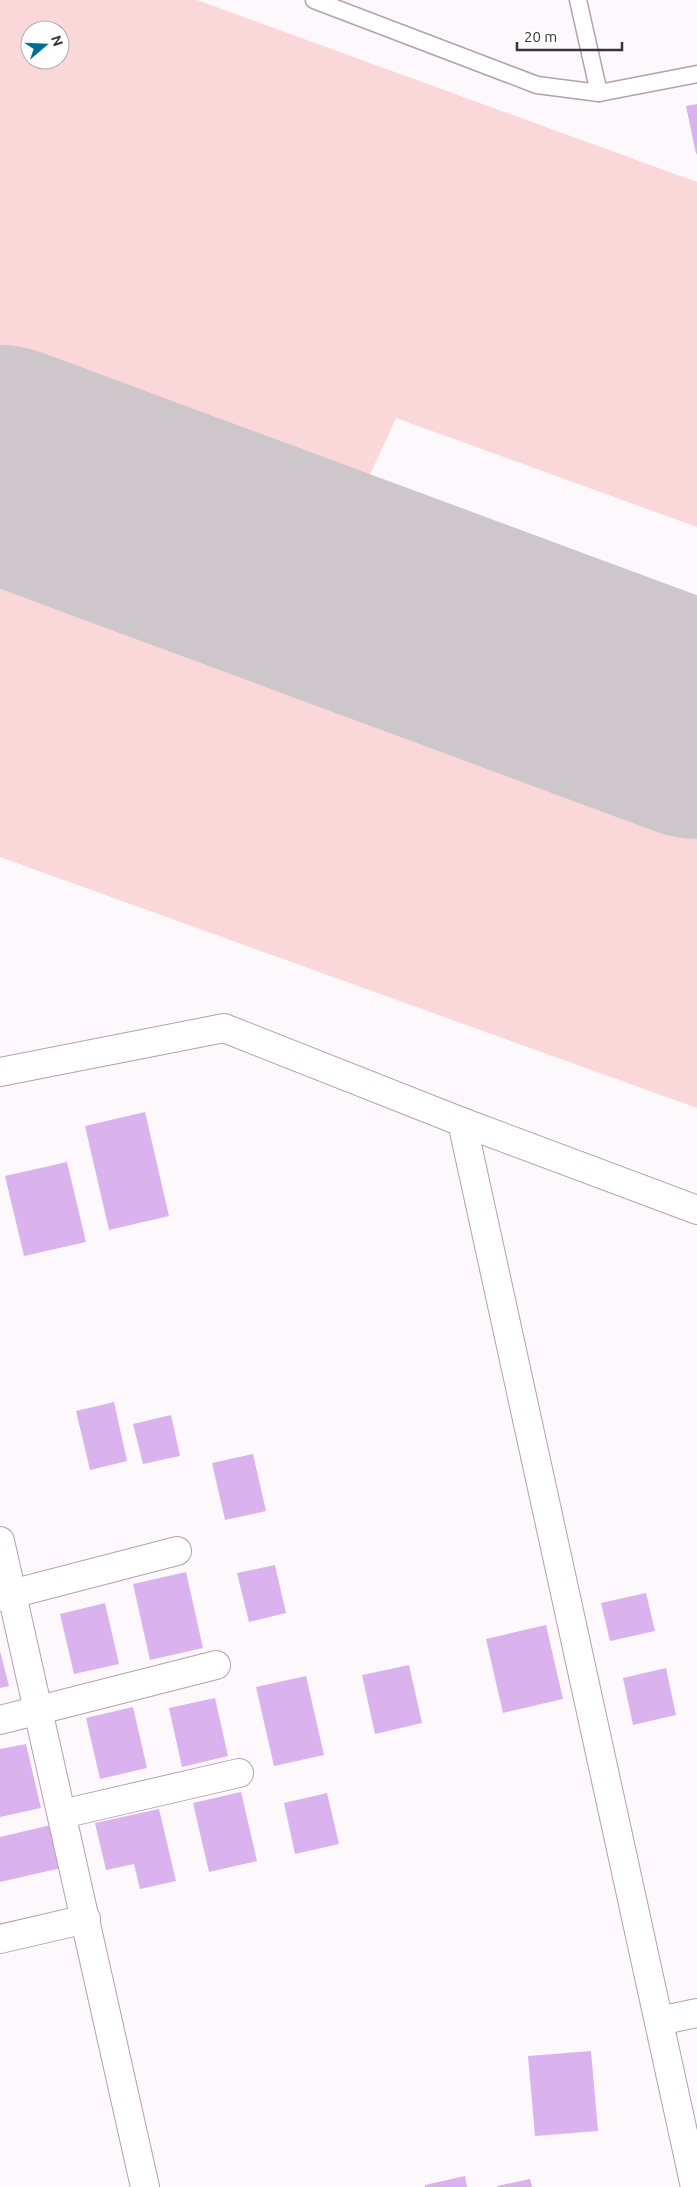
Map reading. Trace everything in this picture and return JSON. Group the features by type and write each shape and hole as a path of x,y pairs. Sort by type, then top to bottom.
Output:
{"street":[{"path":"0,1072 224,1028 462,1122 697,1210"},
{"path":"462,1122 695,2187"},
{"path":"0,1541 6,1595 38,1710 145,2187"},
{"path":"6,1595 178,1551"},
{"path":"0,1720 216,1665"},
{"path":"62,1814 239,1773"},
{"path":"0,1938 86,1919"},
{"path":"659,2021 697,2013"}],"lane":[{"path":"314,0 537,85 599,93 697,74"},
{"path":"578,0 599,93"}],"shaded area":[{"path":"0,0 197,0 697,182 697,527 396,418 363,490 0,356"},
{"path":"0,523 309,637 292,690 697,838 697,1108 0,857"}],"building":[{"path":"697,104 697,154 696,154 686,106"},
{"path":"145,1112 169,1216 109,1230 85,1126"},
{"path":"67,1162 86,1242 24,1256 5,1176"},
{"path":"114,1402 127,1461 90,1470 76,1411"},
{"path":"171,1415 180,1456 143,1464 133,1424"},
{"path":"253,1454 266,1511 225,1520 212,1463"},
{"path":"275,1565 286,1613 249,1622 237,1573"},
{"path":"186,1572 203,1648 150,1660 133,1584"},
{"path":"646,1593 655,1631 610,1641 601,1603"},
{"path":"105,1603 119,1664 74,1674 60,1614"},
{"path":"546,1625 563,1699 503,1713 486,1639"},
{"path":"0,1651 9,1686 0,1688"},
{"path":"409,1665 422,1723 375,1734 362,1675"},
{"path":"666,1668 676,1715 633,1725 623,1678"},
{"path":"306,1676 324,1755 274,1766 256,1687"},
{"path":"215,1698 228,1756 182,1767 169,1708"},
{"path":"133,1707 147,1768 100,1779 86,1718"},
{"path":"26,1744 41,1808 0,1817 0,1749"},
{"path":"241,1792 257,1861 209,1872 193,1803"},
{"path":"327,1793 339,1844 295,1854 284,1803"},
{"path":"159,1809 176,1881 140,1889 134,1864 106,1870 95,1823"},
{"path":"51,1825 61,1868 0,1882 0,1837"},
{"path":"591,2051 598,2131 535,2136 528,2056"},
{"path":"465,2176 467,2187 425,2187 425,2185"},
{"path":"530,2179 532,2187 497,2187 497,2186"}],"runway":[{"path":"0,463 697,721"}]}
